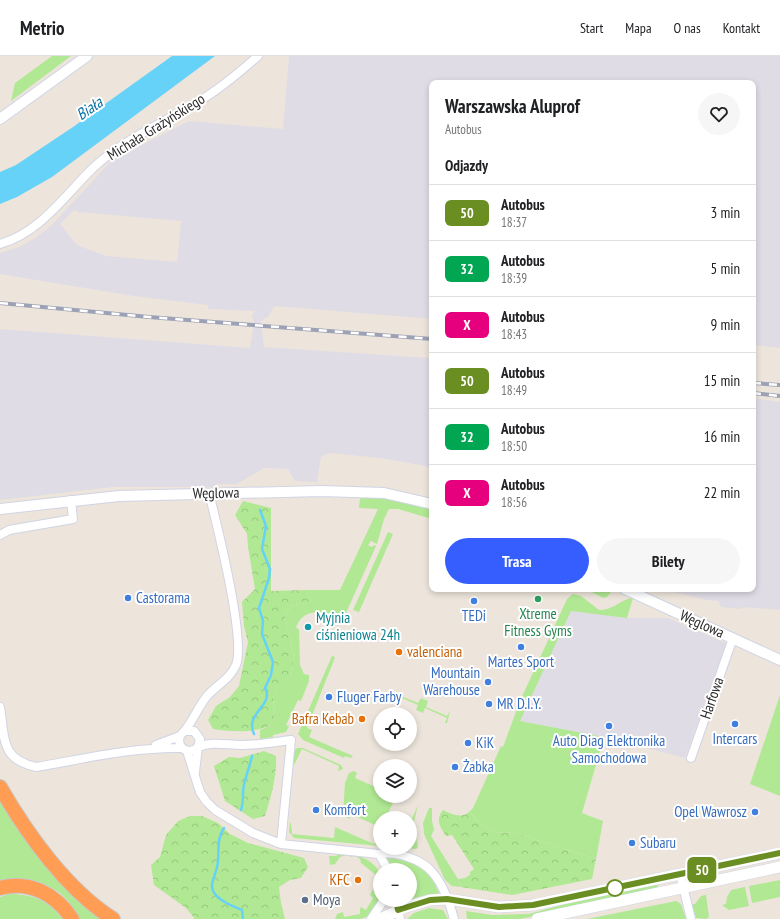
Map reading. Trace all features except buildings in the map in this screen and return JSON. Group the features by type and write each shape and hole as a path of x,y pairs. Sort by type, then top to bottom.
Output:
{"highway":[{"path":"0,787 22,822 66,878 112,919"},
{"path":"0,888 22,886 46,894 57,901 72,919"}],"main road":[{"path":"380,919 398,910 423,901 447,899 499,907 533,905 780,853"},
{"path":"537,919 780,867"}],"street":[{"path":"0,119 87,56"},
{"name":"Michała Grażyńskiego","path":"0,244 26,232 45,218 93,168 111,152 145,130 201,100 235,76 258,56"},
{"name":"Węglowa","path":"0,509 71,500 119,496 365,491 405,496 429,503"},
{"path":"209,494 222,546 239,642 236,664 226,680 209,694 199,706 183,733 179,743 184,750 200,792 215,810 253,833 281,844 373,853"},
{"path":"0,535 9,530 73,519 71,500"},
{"name":"Węglowa","path":"632,592 780,660"},
{"name":"Harfowa","path":"691,758 733,638"},
{"path":"195,779 195,761 200,739 195,725 199,706"},
{"path":"0,707 5,740 9,754 21,764 36,767 144,749 173,740 190,730 227,744"},
{"path":"144,749 192,751 198,747 209,744 241,745 292,740 281,844"},
{"path":"399,855 415,861 433,873 447,899 454,919"},
{"path":"680,874 691,919"},
{"path":"371,919 379,907"}],"shaded area":[{"path":"289,56 780,56 780,348 756,345 756,80 429,80 429,319 274,306 269,316 261,321 264,347 429,358 429,468 426,466 380,458 329,453 321,457 317,482 295,481 288,469 264,468 237,484 216,484 214,487 113,487 0,500 0,329 250,348 254,323 252,316 255,311 208,309 208,305 134,296 0,274 0,253 19,247 35,238 51,226 112,160 189,121 283,129","holes":["74,210 79,212 181,221 177,262 106,256 77,245 60,224"]},
{"path":"756,398 780,402 780,610 721,607 718,601 707,600 674,592 756,592"},
{"path":"571,610 627,618 668,618 726,643 685,758 604,737 520,721"}],"green space":[{"path":"52,56 71,56 11,101 15,83"},
{"path":"363,496 379,496 429,507 429,518 398,509 389,509 384,519 377,544 371,541 368,545 372,547 374,545 376,546 342,622 340,622 339,616 320,612 314,612 304,616 300,621 296,627 299,630 300,665 304,674 309,675 309,681 301,701 298,700 286,725 289,726 286,732 273,735 273,737 260,739 260,730 270,726 275,715 273,699 277,685 290,677 294,657 285,616 291,606 313,601 306,590 340,590 378,509 359,508 360,499"},
{"path":"243,501 271,508 271,591 306,590 314,601 291,606 285,616 294,657 290,677 277,686 273,699 275,715 270,726 249,731 235,731 213,729 208,720 216,706 230,697 239,686 248,642 244,626 242,602 255,589 247,534 235,515"},
{"path":"388,532 393,534 359,612 353,610"},
{"path":"592,592 611,592 607,597 603,598"},
{"path":"573,594 581,596 599,610 608,609 624,600 633,598 627,618 571,611 520,721 604,737 582,813 603,821 596,859 516,833 493,832 479,822 469,812 473,808 501,746 503,747 520,701 567,599"},
{"path":"332,656 335,657 334,660 307,728 312,730 309,737 353,756 351,758 345,756 344,758 303,740 298,734"},
{"path":"398,688 396,694 418,703 421,698 428,701 426,707 447,716 450,711 447,723 445,723 447,718 425,708 423,713 417,710 418,705 395,695"},
{"path":"780,695 780,796 750,784"},
{"path":"297,748 303,748 341,765 343,769 338,771 339,766 302,749 294,765 293,753"},
{"path":"264,751 276,756 275,779 265,816 253,819 225,801 214,766 229,757 240,758"},
{"path":"354,771 357,773 355,778 373,786 373,803 393,803 389,811 373,811 373,824 351,814 349,819 343,814 345,783 349,773"},
{"path":"0,801 77,898 101,919 78,919 65,897 56,890 47,886 25,882 0,883"},
{"path":"429,808 432,808 434,830 431,836 458,879 461,887 452,886 445,880 424,834 423,823"},
{"path":"443,810 460,815 469,812 479,822 493,832 516,833 596,859 592,879 512,895 461,887 458,879 465,878 470,875 470,872 474,869 452,835 446,836 442,829 439,823 439,817"},
{"path":"190,816 202,816 218,823 230,834 248,843 304,858 308,867 301,878 290,880 279,887 285,919 195,919 186,908 154,885 151,865 160,857 166,835 178,821"},
{"path":"291,823 292,834 334,838 335,827 373,844 373,845 294,838 289,832"},
{"path":"338,853 354,855 352,857 346,855 340,857 335,864 330,865 329,856 337,856"},
{"path":"355,855 371,862 373,864 373,873 361,863 360,859"},
{"path":"387,855 410,863 388,863 385,858"},
{"path":"417,866 431,878 439,894 417,898"},
{"path":"780,880 780,897 752,903 749,886"},
{"path":"657,883 658,889 520,919 467,919 466,911 492,915 529,914 576,901"},
{"path":"745,887 749,906 729,910 722,905 726,904 727,897 731,890"},
{"path":"373,889 373,898 370,895"},
{"path":"725,890 706,895 709,917 706,919 696,918 692,904 695,904 701,896"},
{"path":"9,894 25,895 39,899 52,907 62,919 0,919 0,897"},
{"path":"373,898 373,907 375,907 367,916 360,919 335,919 337,914 343,912 344,917 360,914 361,907 366,910"},
{"path":"676,901 681,904 686,919 587,919"},
{"path":"429,908 443,910 448,919 407,919 414,913"}],"water":[{"path":"172,56 215,56 52,177 17,197 0,204 0,172 16,165 73,127"}],"waterway":[{"path":"254,734 252,727 253,720 266,699 267,694 265,688 271,675 273,662 262,634 263,621 259,608 269,578 270,569 262,549 266,526 260,510"},
{"path":"241,810 244,785 252,756"},
{"path":"224,828 219,839 218,863 212,885 213,890 218,898 242,910 243,919"}],"railway":[{"path":"0,303 149,317 429,339"},
{"path":"756,383 780,385"},
{"path":"756,393 780,396"}],"bus line":[{"name":"50","path":"417,903 430,900 447,899 499,907 533,905 780,853"},
{"name":"50","path":"397,907 398,910 406,907"}],"place":[{"name":"Castorama","path":"128,598"},
{"name":"Xtreme Fitness Gyms","path":"538,599"},
{"name":"TEDi","path":"474,601"},
{"name":"Myjnia ciśnieniowa 24h","path":"308,627"},
{"name":"Martes Sport","path":"521,647"},
{"name":"valenciana","path":"399,652"},
{"name":"Mountain Warehouse","path":"488,682"},
{"name":"Fluger Farby","path":"329,697"},
{"name":"MR D.I.Y.","path":"489,704"},
{"name":"Bafra Kebab","path":"362,719"},
{"name":"Intercars","path":"735,724"},
{"name":"Auto Diag Elektronika Samochodowa","path":"609,726"},
{"name":"KiK","path":"468,743"},
{"name":"Żabka","path":"455,767"},
{"name":"Komfort","path":"316,810"},
{"name":"Opel Wawrosz","path":"755,812"},
{"name":"Subaru","path":"632,843"},
{"name":"KFC","path":"358,880"},
{"name":"Moya","path":"305,900"}],"water label":[{"name":"Biała","path":"89,108"}]}
